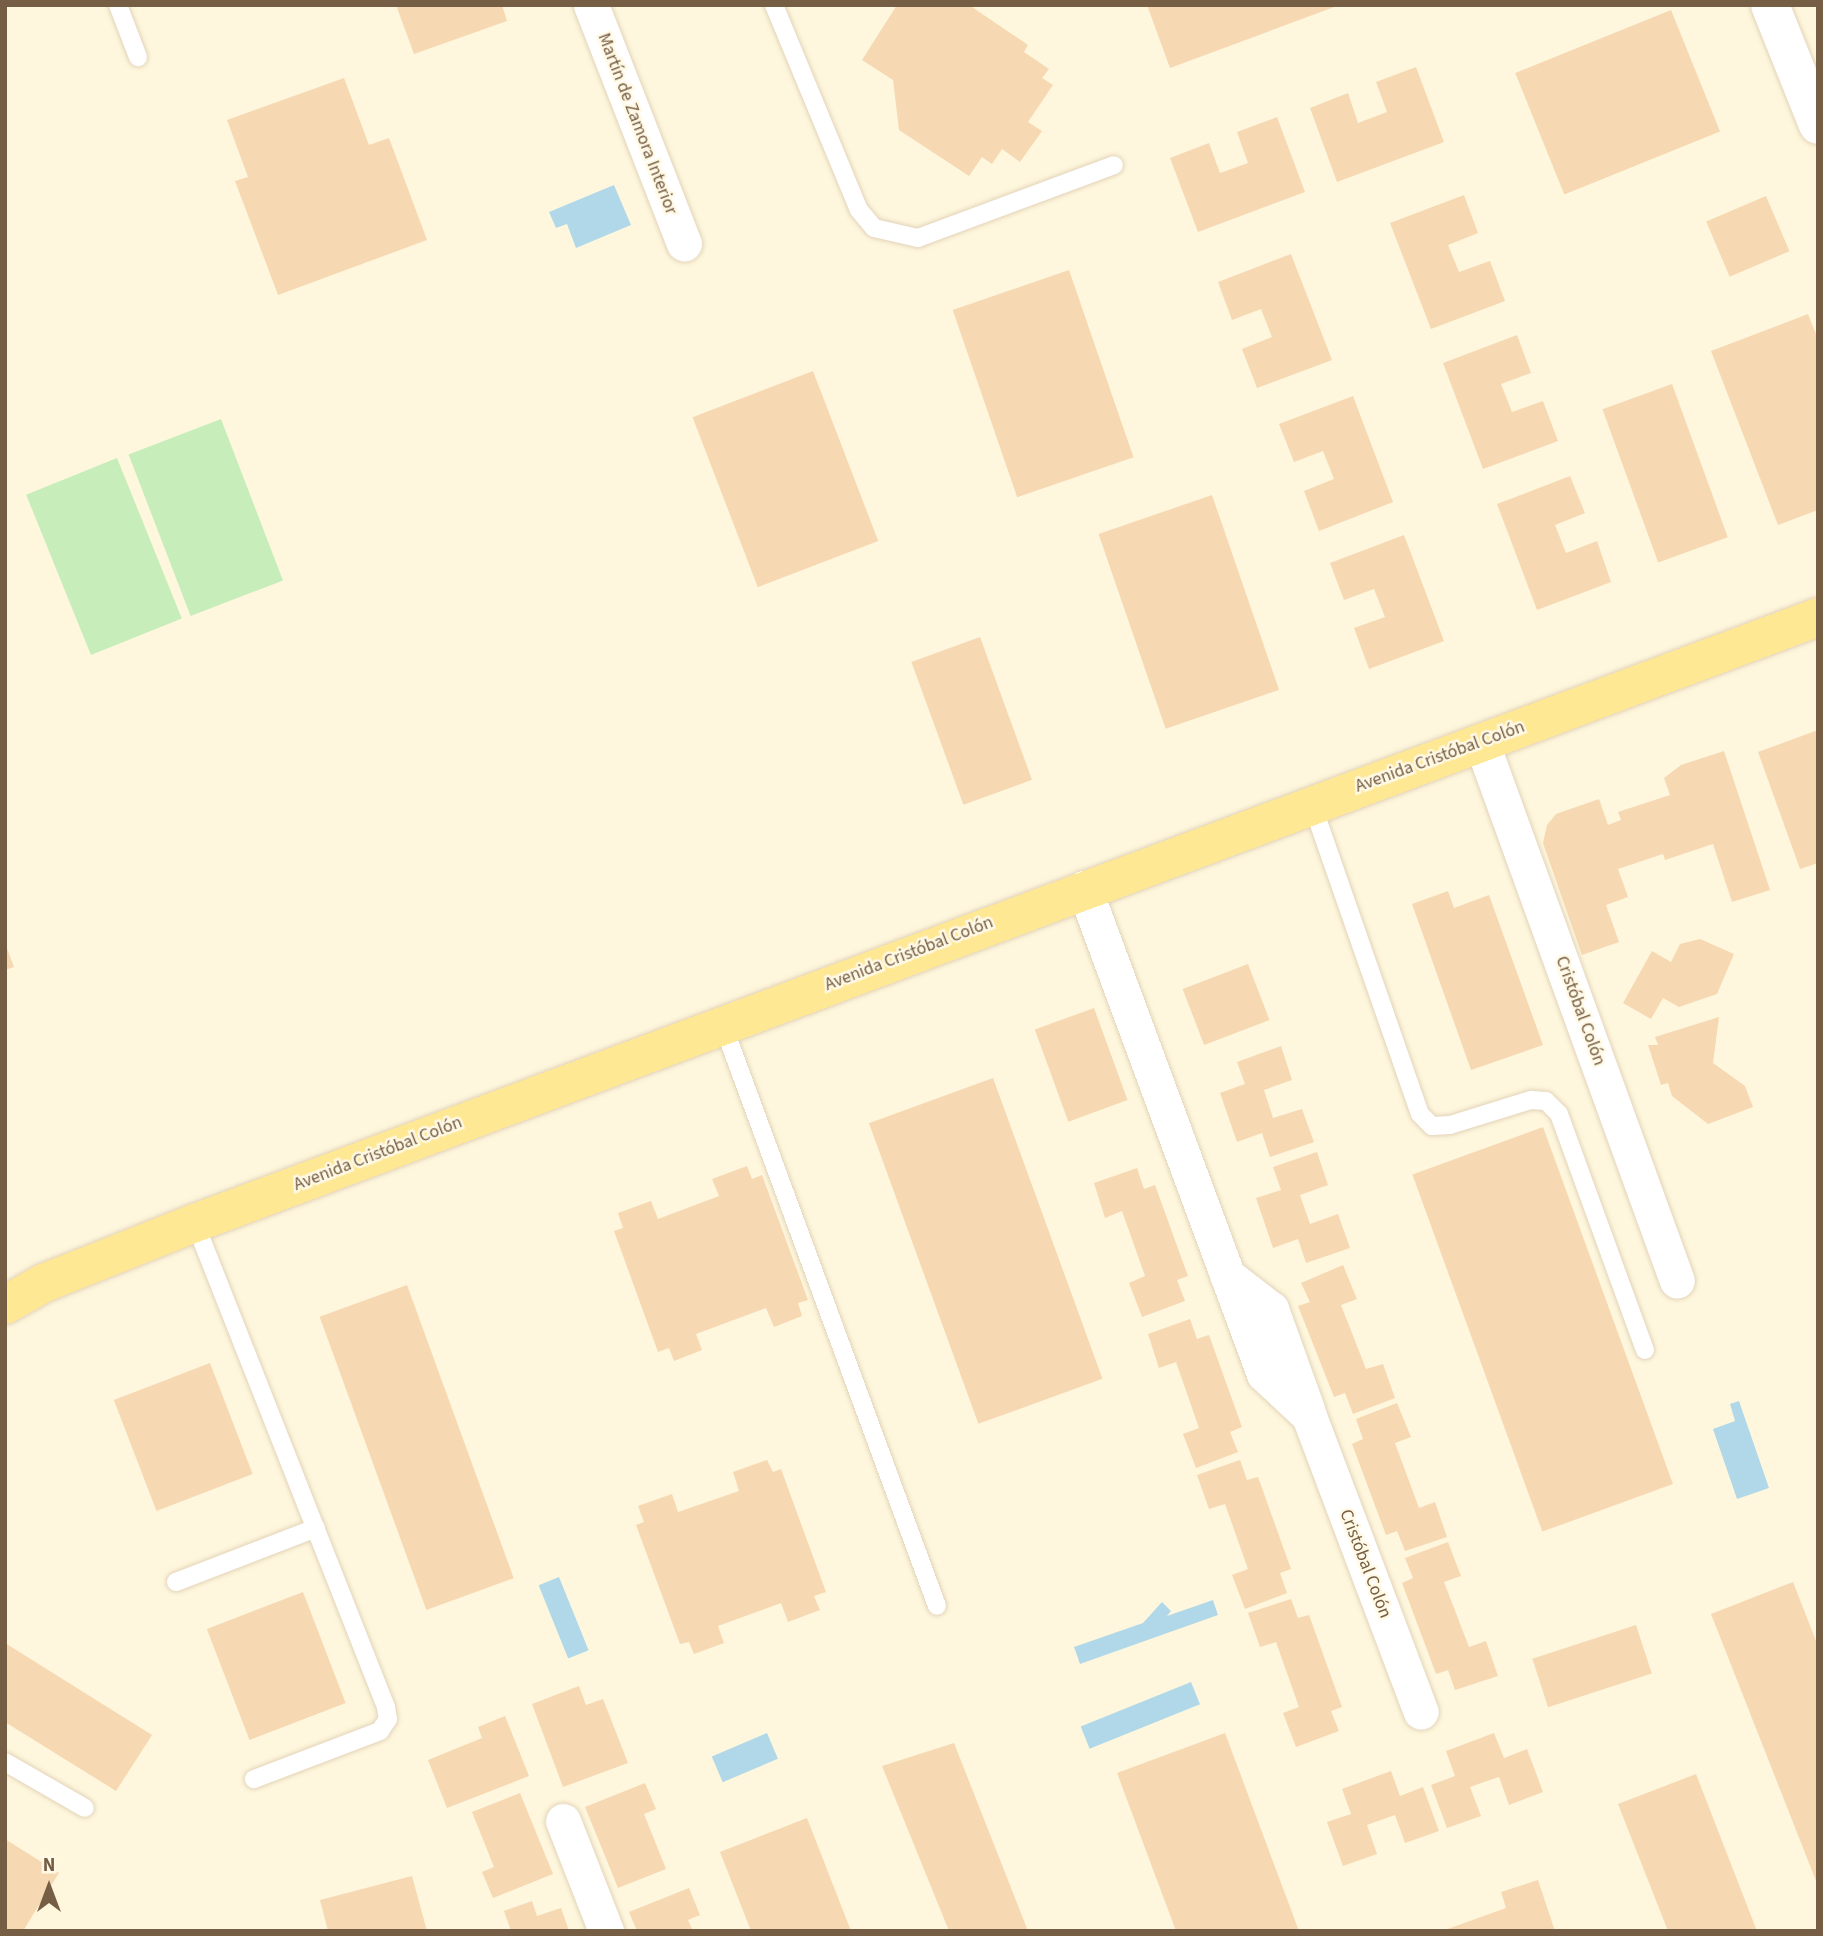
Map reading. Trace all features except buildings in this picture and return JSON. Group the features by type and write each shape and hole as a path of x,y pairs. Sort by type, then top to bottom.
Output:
{"main road":[{"name":"Avenida Cristóbal Colón","path":"5,1305 44,1283 195,1223 1084,888 1818,617"}],"street":[{"name":"Martín de Zamora Interior","path":"591,5 684,243"},
{"path":"1770,5 1818,125"},
{"name":"Cristóbal Colón","path":"1481,741 1677,1281"},
{"name":"Cristóbal Colón","path":"1084,888 1264,1374 1309,1416 1421,1712"},
{"path":"563,1821 606,1931"}],"lane":[{"path":"118,5 138,57"},
{"path":"774,5 859,210 874,228 918,238 1114,165"},
{"path":"1312,804 1420,1114 1432,1126 1450,1125 1531,1100 1546,1101 1559,1114 1645,1350"},
{"path":"723,1025 937,1606"},
{"path":"195,1223 316,1528 388,1719 380,1731 254,1779"},
{"path":"176,1581 316,1528"},
{"path":"5,1762 85,1808"}],"green space":[{"path":"221,419 283,581 191,616 129,454"},
{"path":"117,458 182,618 91,655 26,495"}],"water":[{"path":"614,185 631,225 576,248 567,224 556,228 549,212"},
{"path":"1739,1401 1769,1488 1737,1499 1713,1429 1735,1421 1730,1404"},
{"path":"559,1577 589,1650 568,1658 539,1585"},
{"path":"1213,1600 1218,1615 1080,1664 1074,1647 1143,1623 1162,1602 1171,1611 1167,1616"},
{"path":"1191,1682 1200,1704 1090,1749 1081,1727"},
{"path":"767,1733 778,1759 723,1782 712,1756"}]}
